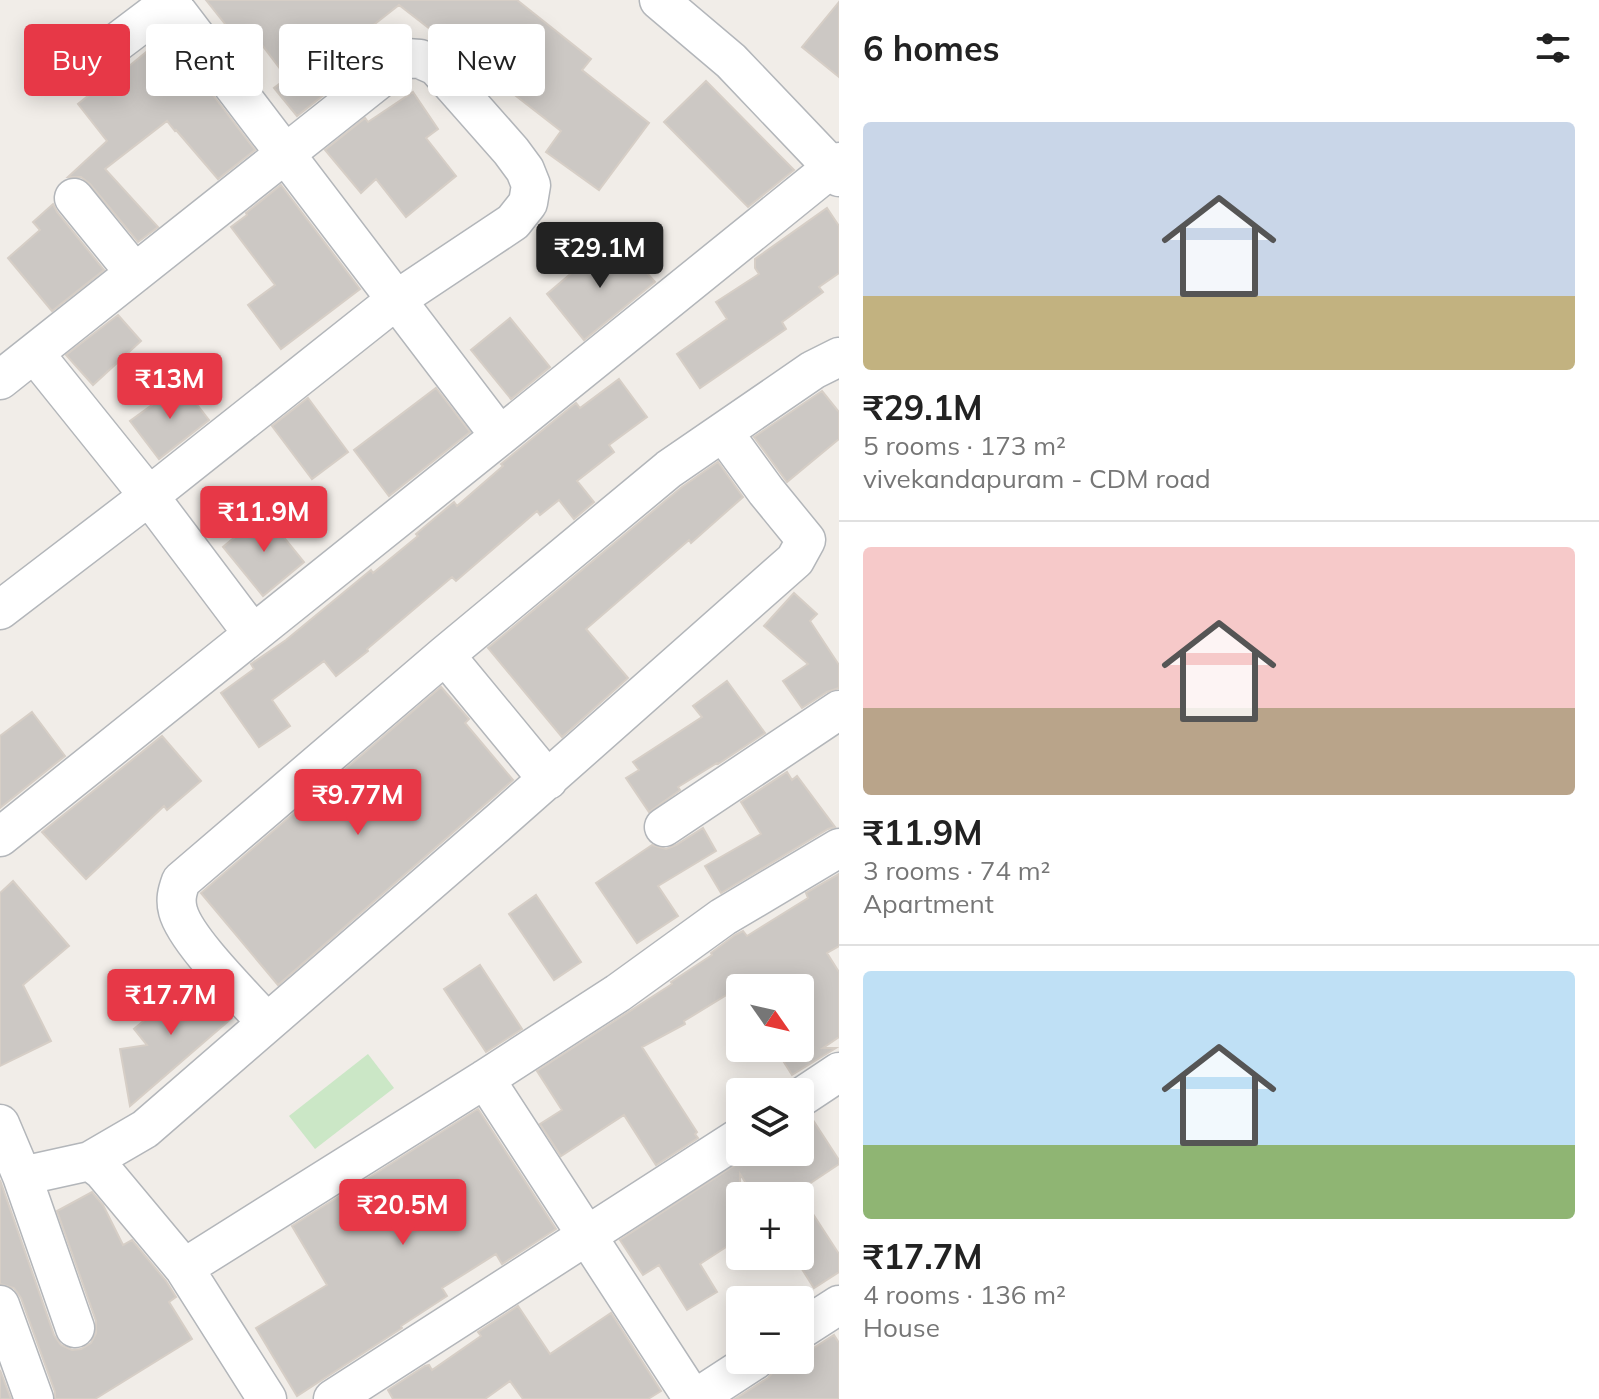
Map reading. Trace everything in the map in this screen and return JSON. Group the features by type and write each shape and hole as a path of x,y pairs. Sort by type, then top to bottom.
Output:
{"street":[{"path":"0,837 837,169 731,61 659,0"},
{"path":"130,32 170,1 500,436"},
{"path":"0,380 406,58 420,59 436,66 518,160 531,185 528,203 513,222 396,300 0,610"},
{"path":"74,198 135,273"},
{"path":"34,353 149,496 253,634"},
{"path":"267,1023 183,926 176,895 181,881 669,469 813,370 839,357"},
{"path":"22,1176 90,1161 145,1129 548,780 795,560 806,540 723,432"},
{"path":"445,655 548,780"},
{"path":"664,827 839,710"},
{"path":"184,1268 618,993 723,917 839,848"},
{"path":"814,1089 839,1072"},
{"path":"485,1079 694,1399 733,1374"},
{"path":"0,1124 22,1176 75,1328"},
{"path":"333,1399 726,1146"},
{"path":"90,1161 114,1183 184,1268 267,1399"},
{"path":"0,1305 34,1399"},
{"path":"814,1321 839,1305"}],"green space":[{"path":"368,1054 394,1088 315,1149 289,1116"}],"building":[{"path":"206,0 517,0 591,59 582,70 649,123 599,190 546,152 561,131 516,96 545,96 545,24 428,24 428,28 399,5 375,24 279,24 279,67 263,46 263,24 225,24"},
{"path":"839,2 839,77 802,47"},
{"path":"146,52 146,96 214,96 255,150 218,179 167,121 105,169 158,227 138,242 90,184 81,177 68,177 107,141 78,104 88,96 130,96 130,65"},
{"path":"706,81 794,170 748,207 664,122"},
{"path":"412,93 438,129 426,138 456,176 406,217 376,179 361,193 325,150 365,118 368,122 407,96 412,96"},
{"path":"281,96 322,96 297,116"},
{"path":"281,185 360,289 281,349 248,305 275,285 231,227"},
{"path":"53,204 104,270 52,311 8,258 40,230 33,222"},
{"path":"827,208 839,226 839,273 819,287 823,292 782,322 786,329 700,388 677,354 727,319 716,302 759,274 755,259"},
{"path":"617,240 655,282 584,340 547,294 581,265 584,269"},
{"path":"118,315 141,341 93,385 66,355"},
{"path":"510,318 550,367 511,399 471,350"},
{"path":"619,379 647,417 609,445 614,452 577,481 594,502 574,519 559,500 540,515 537,511 456,581 452,577 336,676 324,661 272,700 290,726 259,747 221,693 254,669 251,664 286,640 371,570 373,573 454,502 457,506 503,466 501,464 576,403 580,408"},
{"path":"181,384 209,420 159,459 130,421"},
{"path":"436,388 470,432 389,496 354,450"},
{"path":"822,391 839,412 839,439 787,482 754,437"},
{"path":"308,398 348,452 312,479 272,426"},
{"path":"718,462 743,497 586,629 628,678 562,737 488,648 682,487"},
{"path":"264,513 304,562 263,596 223,547"},
{"path":"794,593 817,614 810,621 839,665 839,688 802,708 783,681 808,664 764,626"},
{"path":"727,681 765,733 678,787 680,790 649,812 626,778 639,770 633,762 702,717 693,706"},
{"path":"441,687 469,719 465,723 513,780 278,985 201,893"},
{"path":"32,712 65,756 0,808 0,736"},
{"path":"162,736 201,781 167,810 164,806 86,879 42,832"},
{"path":"787,772 792,780 797,776 835,827 721,893 705,866 761,834 741,802"},
{"path":"703,828 716,851 658,886 678,916 637,943 596,883 652,845 666,849"},
{"path":"839,874 839,946 827,953 839,972 839,1037 823,1048 836,1048 814,1062 814,974 726,974 726,995 684,1021 685,1024 642,1047 698,1138 656,1165 624,1115 561,1156 540,1124 562,1110 537,1071 672,984 735,935 743,931 747,936 808,898 806,893"},
{"path":"13,881 69,946 23,985 51,1041 0,1066 0,893"},
{"path":"536,895 581,962 554,980 509,914"},
{"path":"480,965 522,1029 486,1052 444,989"},
{"path":"196,977 232,1018 130,1106 120,1049 147,1045 134,1029"},
{"path":"784,1062 813,1062 792,1075"},
{"path":"478,1109 556,1229 502,1264 496,1254 442,1288 447,1296 297,1396 256,1328 327,1285 292,1226"},
{"path":"814,1122 839,1160 839,1164 812,1182 745,1182 740,1174 740,1182 726,1182 726,1247 700,1264 717,1292 687,1310 659,1265 643,1275 620,1240 734,1166 814,1166"},
{"path":"0,1180 54,1335 61,1345 72,1350 81,1349 91,1343 96,1333 96,1321 57,1211 92,1192 103,1205 123,1245 132,1240 166,1281 176,1297 169,1302 192,1339 95,1399 55,1399 21,1298 14,1288 0,1284"},
{"path":"814,1216 839,1254 839,1272 813,1286 803,1270 814,1270"},
{"path":"518,1306 550,1354 611,1313 661,1391 648,1399 523,1399 510,1381 485,1399 393,1399 388,1390 425,1366 429,1365 432,1370 481,1336 478,1332"},
{"path":"834,1335 839,1343 839,1399 735,1399 771,1374 814,1374 814,1348"},
{"path":"0,1370 11,1399 0,1399"}]}
